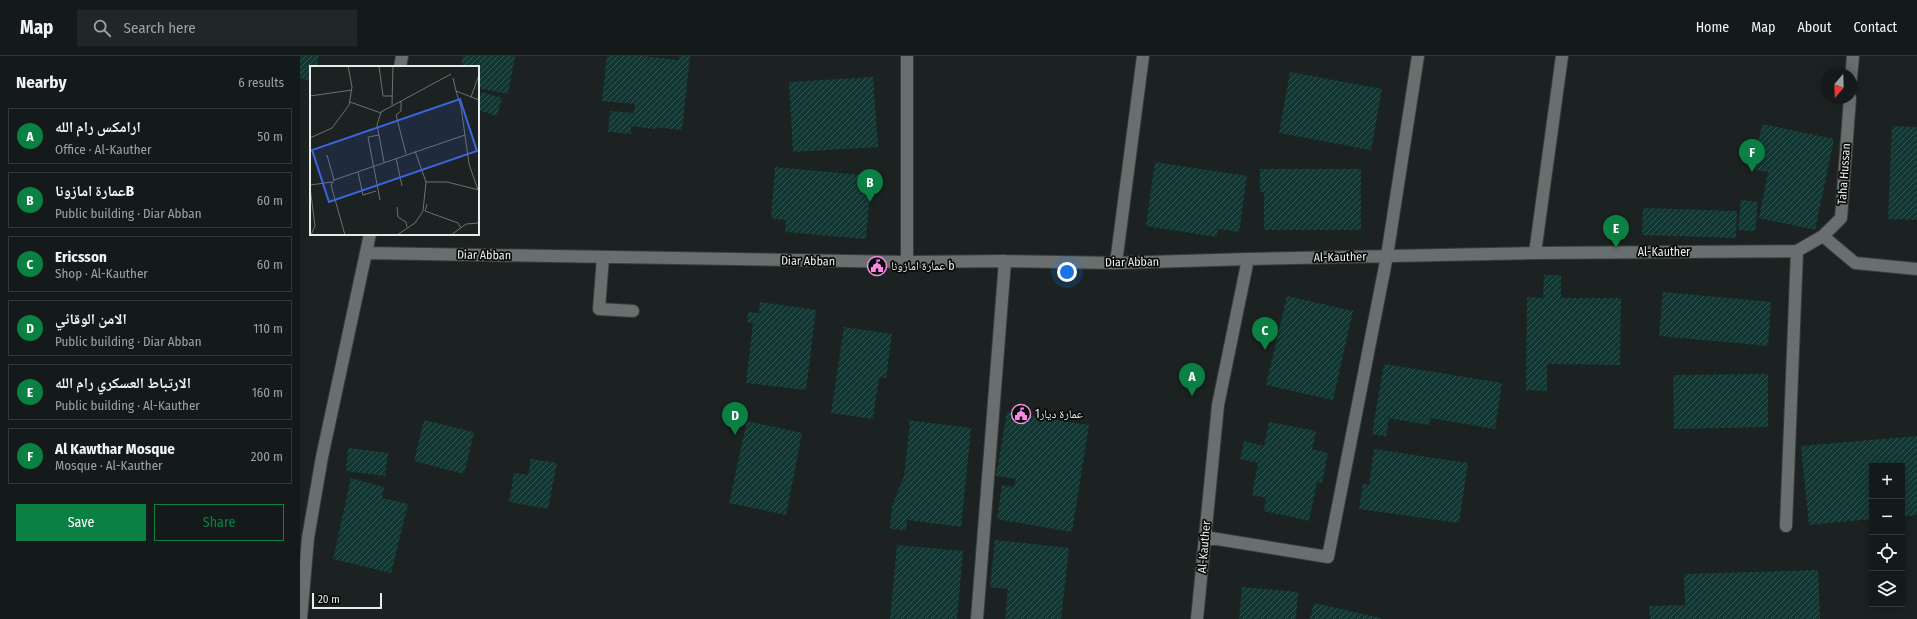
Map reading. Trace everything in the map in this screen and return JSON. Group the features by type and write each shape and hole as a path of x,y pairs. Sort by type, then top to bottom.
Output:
{"street":[{"path":"400,66 402,56"},
{"path":"907,56 907,262"},
{"path":"1116,264 1143,56"},
{"path":"1205,537 1328,557 1387,256 1418,56"},
{"path":"1535,253 1562,56"},
{"path":"1851,68 1852,56"},
{"name":"Taha Hussan","path":"1797,251 1823,236 1841,218 1850,104"},
{"path":"301,619 308,538 322,457 370,235"},
{"path":"1823,236 1855,263 1917,269"},
{"path":"1786,526 1797,251"},
{"name":"Al-Kauther","path":"1197,619 1218,405 1248,259 1535,253 1797,251"},
{"name":"Diar Abban","path":"367,253 907,262 1005,261 1116,264 1248,259"},
{"path":"603,257 599,309 632,311"},
{"path":"977,619 1005,261"}],"building":[{"path":"300,56 319,56 316,66 310,66 310,82 300,78"},
{"path":"463,56 515,56 508,94 479,88 479,66 461,66"},
{"path":"607,56 642,56 679,60 679,56 690,56 682,130 631,126 631,134 608,132 610,111 634,113 635,104 602,101"},
{"path":"1290,72 1382,89 1371,150 1279,133"},
{"path":"873,77 878,147 793,152 789,82"},
{"path":"481,92 502,98 497,116 479,110"},
{"path":"1762,124 1834,139 1815,230 1759,218 1768,172 1753,169"},
{"path":"1892,126 1917,127 1917,220 1888,219"},
{"path":"1155,162 1247,176 1239,232 1218,229 1217,237 1146,226"},
{"path":"775,167 871,176 866,239 785,232 786,220 771,218"},
{"path":"1260,169 1361,169 1361,230 1264,230 1264,192 1260,192"},
{"path":"1741,200 1758,202 1755,231 1738,230"},
{"path":"1643,208 1737,211 1736,238 1642,235"},
{"path":"1544,275 1561,275 1561,298 1621,298 1620,365 1547,364 1547,391 1526,390 1527,297 1543,298"},
{"path":"1663,292 1771,302 1768,346 1659,336"},
{"path":"1287,296 1353,311 1333,400 1266,385"},
{"path":"760,302 816,310 806,390 746,383 753,323 747,322 748,312 759,313"},
{"path":"844,327 892,334 886,378 879,377 873,419 831,413"},
{"path":"1384,364 1502,383 1495,429 1430,418 1429,425 1389,418 1386,436 1372,434"},
{"path":"1768,374 1768,427 1674,429 1673,375"},
{"path":"1007,412 1089,425 1072,532 997,519 1002,485 1014,487 1016,479 996,476"},
{"path":"424,420 474,432 464,474 414,461"},
{"path":"906,420 971,428 961,527 907,520 906,530 890,529 892,506 904,476 910,422"},
{"path":"747,421 802,433 786,515 729,503"},
{"path":"1269,422 1316,431 1312,449 1328,453 1322,483 1317,482 1309,521 1264,511 1266,498 1252,495 1258,463 1240,459 1244,441 1264,446"},
{"path":"1917,436 1917,515 1905,517 1905,463 1869,463 1869,519 1809,525 1801,446"},
{"path":"348,448 388,453 385,476 346,471"},
{"path":"1374,449 1468,463 1459,523 1359,509 1363,484 1369,485"},
{"path":"531,459 557,463 548,509 509,502 514,473 528,475"},
{"path":"351,478 384,487 382,498 408,504 391,573 333,559"},
{"path":"995,540 1069,548 1061,619 1005,619 1008,589 990,587"},
{"path":"897,545 963,551 957,619 890,619"},
{"path":"1818,570 1820,619 1650,619 1649,606 1685,605 1684,574"},
{"path":"1242,587 1298,592 1296,619 1239,619"},
{"path":"1314,603 1381,618 1381,619 1310,619"}],"place":[{"name":"Al Kawthar Mosque","path":"1752,172"},
{"name":"عمارة امازوناB","path":"870,202"},
{"name":"الارتباط العسكري رام الله","path":"1616,248"},
{"name":"عمارة امازونا b","path":"877,266"},
{"name":"Ericsson","path":"1265,350"},
{"name":"ارامكس رام الله","path":"1192,396"},
{"name":"عمارة ديار1","path":"1021,414"},
{"name":"الامن الوقائي","path":"735,435"}]}
